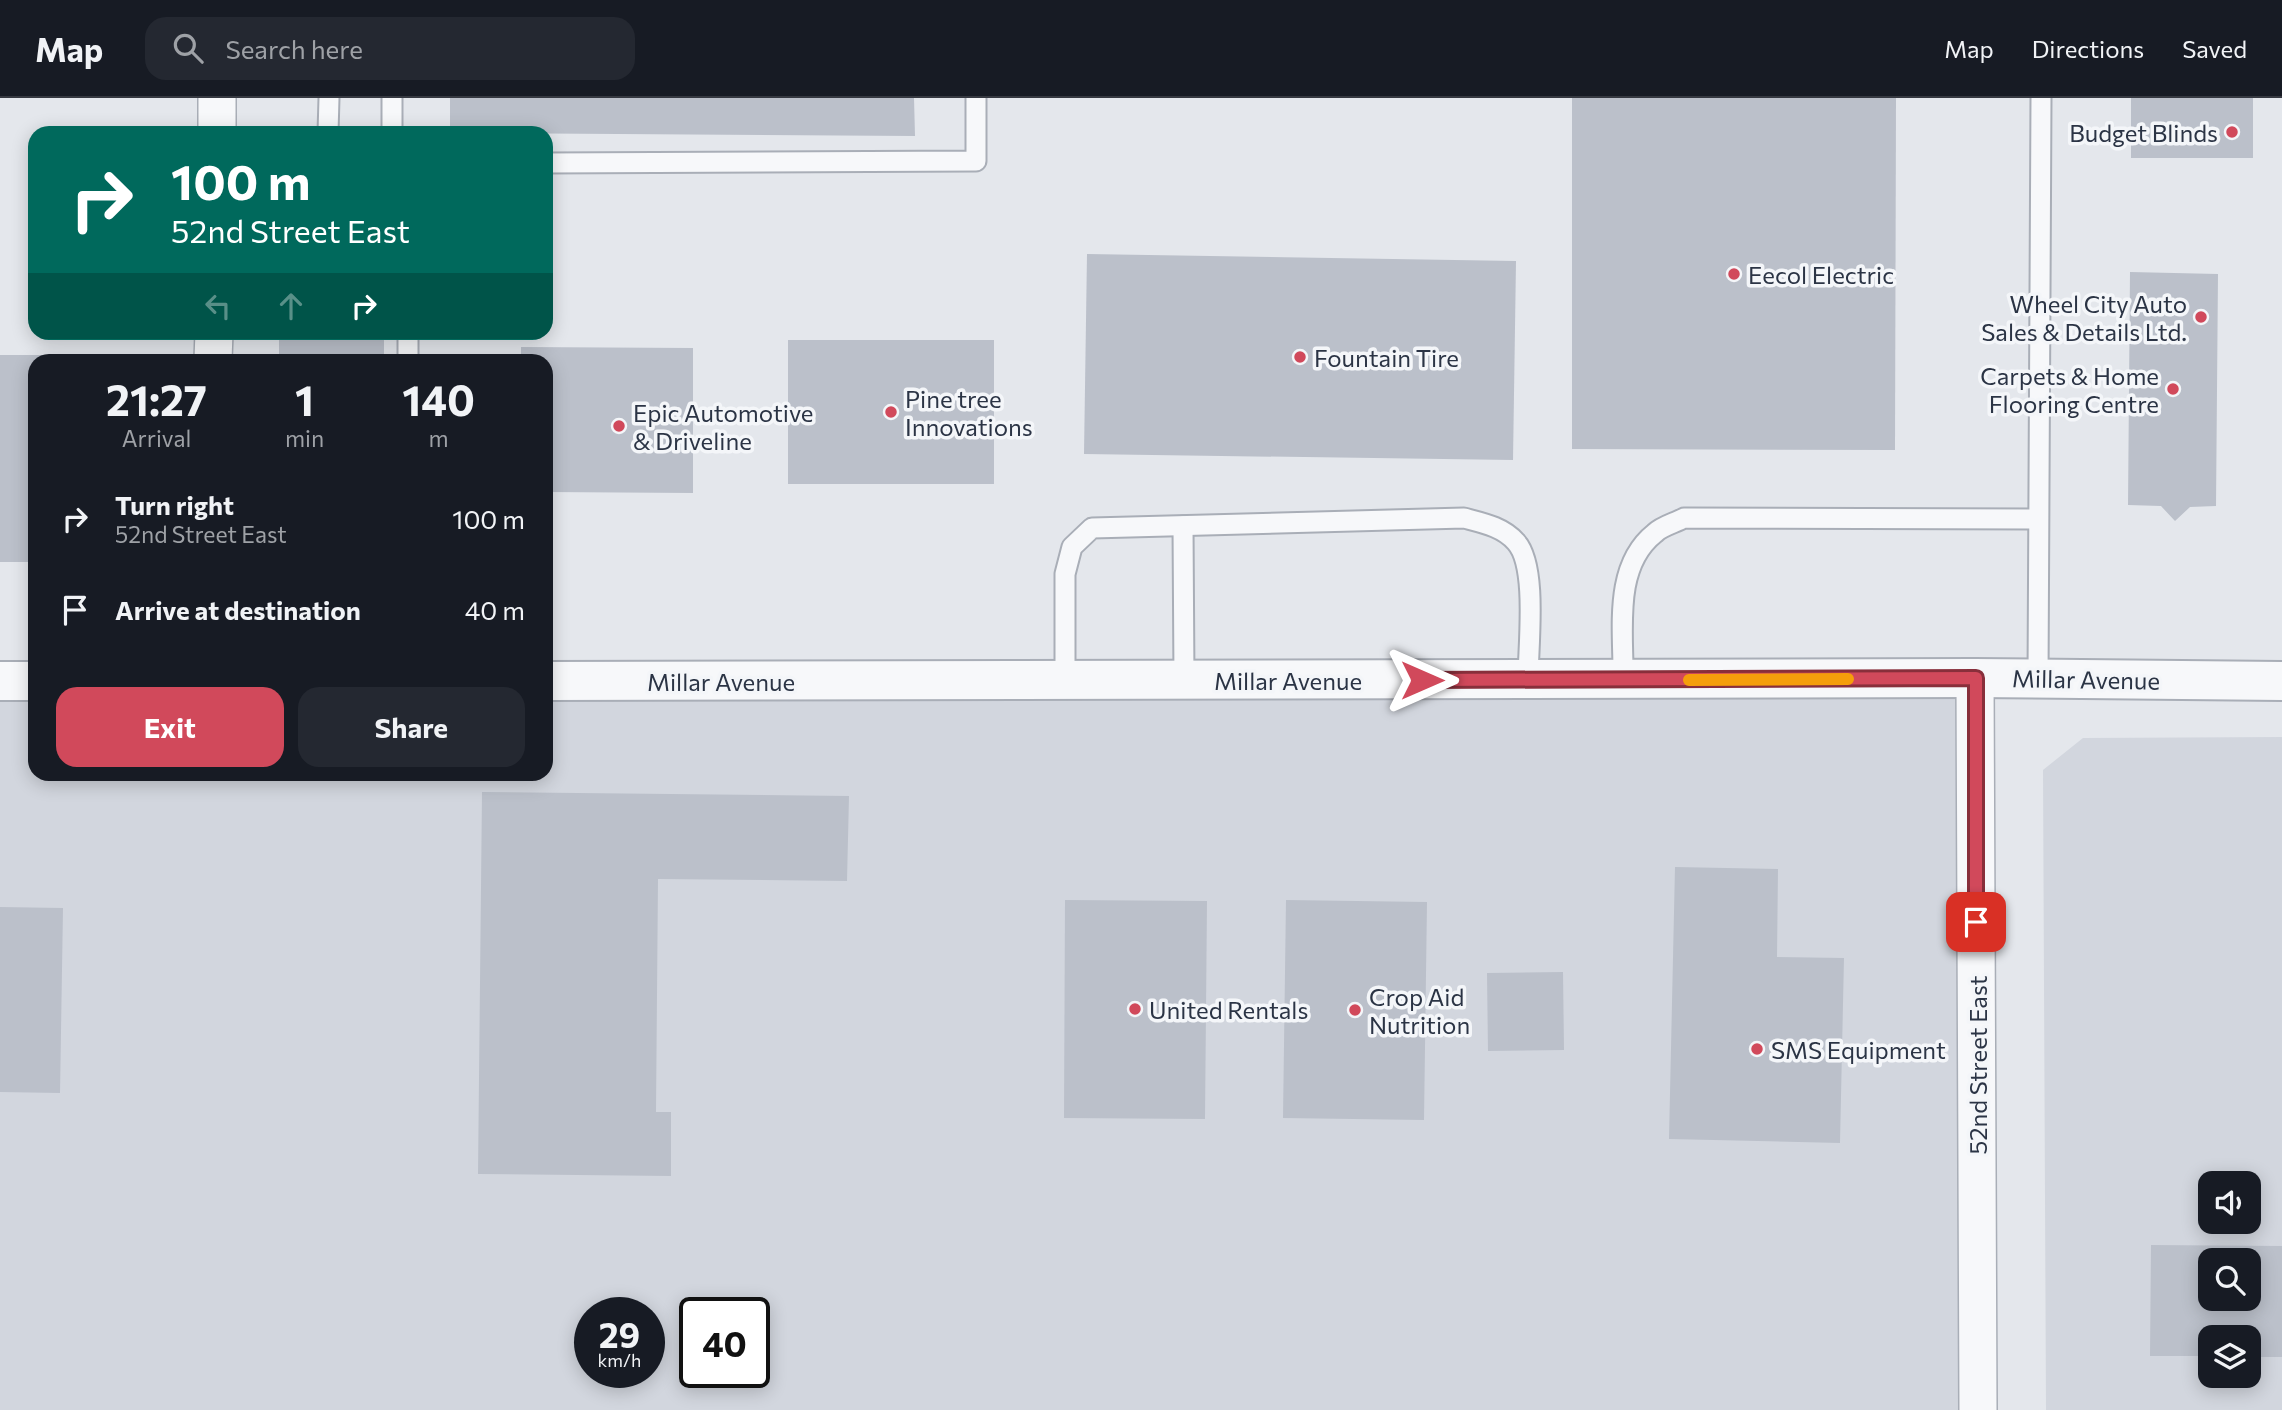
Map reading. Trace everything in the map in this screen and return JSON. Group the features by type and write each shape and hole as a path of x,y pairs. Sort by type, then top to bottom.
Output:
{"street":[{"path":"216,126 217,98"},
{"name":"Millar Avenue","path":"553,681 1976,678 2282,681"},
{"name":"52nd Street East","path":"1976,678 1978,1410"},
{"path":"0,681 28,681"}],"lane":[{"path":"328,126 329,98"},
{"path":"392,98 392,126"},
{"path":"553,163 976,161 976,98"},
{"path":"2038,679 2041,98"},
{"path":"1065,680 1065,575 1072,547 1092,528 1464,518 1493,525 1517,543 1528,568 1528,680"},
{"path":"1623,680 1625,581 1635,555 1655,532 1684,518 2037,519"},
{"path":"1183,526 1184,680"}],"shaded area":[{"path":"1975,678 1978,1410 0,1410 0,680 28,680 28,781 553,781 553,680"},
{"path":"2282,737 2282,1410 2046,1410 2043,770 2083,738"}],"building":[{"path":"450,98 914,98 915,136 553,134 553,126 450,126"},
{"name":"Eecol Electric","path":"1572,98 1896,98 1895,450 1572,449"},
{"path":"2131,98 2253,98 2253,158 2131,158"},
{"name":"Fountain Tire","path":"1087,254 1516,261 1513,460 1084,454"},
{"name":"Carpets & Home Flooring Centre","path":"2130,272 2218,274 2216,506 2190,507 2175,521 2161,506 2128,505"},
{"path":"279,340 384,340 384,354 279,354"},
{"name":"Pine tree Innovations","path":"788,340 994,340 994,484 788,484"},
{"name":"Epic Automotive & Driveline","path":"521,347 693,348 693,493 553,492 553,354 521,354"},
{"path":"0,355 28,355 28,562 0,562"},
{"path":"482,792 849,796 847,881 658,879 656,1112 671,1112 671,1176 478,1174"},
{"name":"SMS Equipment","path":"1675,867 1778,869 1777,957 1844,958 1840,1143 1669,1139"},
{"name":"United Rentals","path":"1065,900 1207,901 1205,1119 1064,1118"},
{"name":"Crop Aid Nutrition","path":"1286,900 1427,902 1424,1120 1283,1118"},
{"path":"0,907 63,908 60,1093 0,1092"},
{"path":"1563,972 1564,1050 1488,1051 1487,973"},
{"path":"2151,1245 2282,1246 2282,1357 2261,1357 2261,1325 2198,1325 2198,1356 2150,1356"}],"slow traffic":[{"path":"1689,680 1848,679"}],"place":[{"name":"Budget Blinds","path":"2232,132"},
{"name":"Eecol Electric","path":"1734,274"},
{"name":"Wheel City Auto Sales & Details Ltd.","path":"2201,317"},
{"name":"Fountain Tire","path":"1300,357"},
{"name":"Carpets & Home Flooring Centre","path":"2173,389"},
{"name":"Pine tree Innovations","path":"891,412"},
{"name":"Epic Automotive & Driveline","path":"619,426"},
{"name":"United Rentals","path":"1135,1009"},
{"name":"Crop Aid Nutrition","path":"1355,1010"},
{"name":"SMS Equipment","path":"1757,1049"}],"route":[{"path":"1422,680 1976,678 1976,922"}]}
